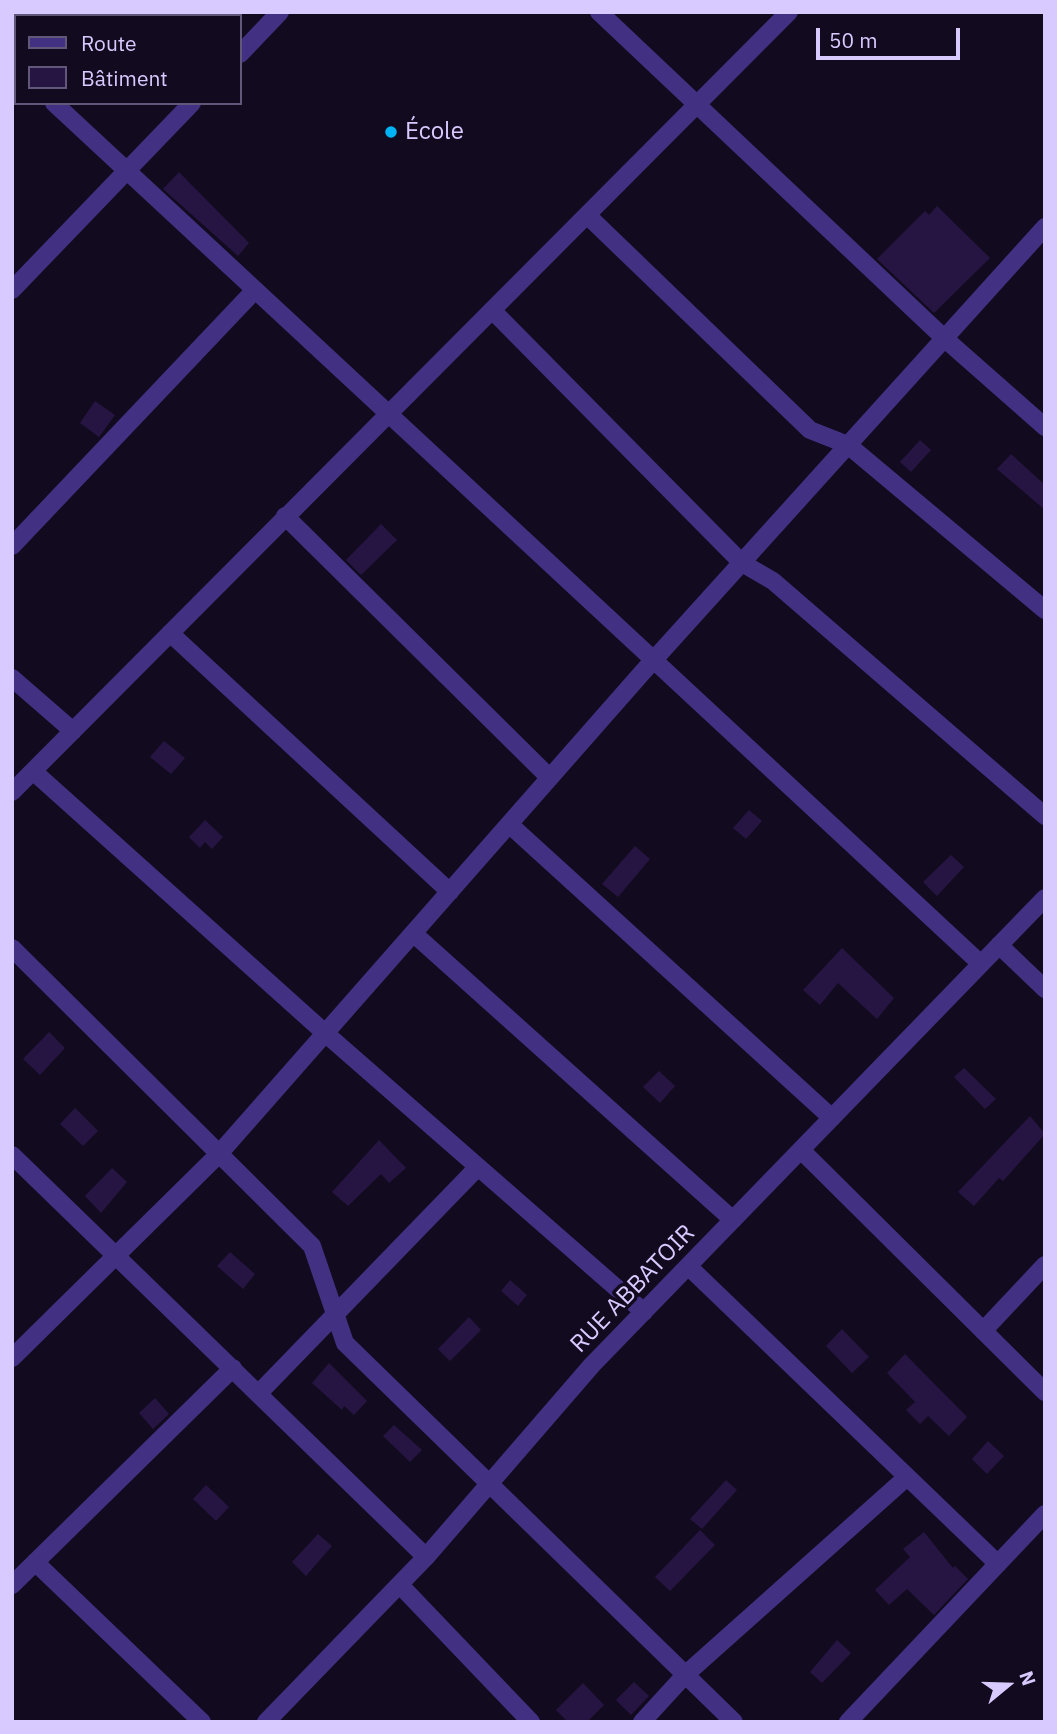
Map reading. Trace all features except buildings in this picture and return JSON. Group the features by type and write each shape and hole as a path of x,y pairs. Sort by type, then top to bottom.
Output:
{"street":[{"path":"242,52 280,12"},
{"path":"599,12 944,338 1045,427"},
{"path":"12,792 789,12"},
{"path":"56,105 981,964"},
{"path":"12,290 190,105"},
{"path":"587,215 810,430 848,445 1045,610"},
{"path":"12,1358 218,1155 654,660 1045,227"},
{"path":"12,546 255,290"},
{"path":"492,310 742,563 773,581 1045,816"},
{"path":"285,516 550,778"},
{"path":"170,633 450,892"},
{"path":"12,678 73,731"},
{"path":"33,771 325,1033 644,1312"},
{"path":"509,824 832,1118"},
{"name":"RUE ABBATOIR","path":"265,1722 426,1557 592,1365 1045,898"},
{"path":"413,933 733,1220"},
{"path":"999,945 1045,989"},
{"path":"12,948 312,1246 345,1343 734,1722"},
{"path":"801,1150 1045,1392"},
{"path":"12,1154 426,1557"},
{"path":"259,1393 478,1167"},
{"path":"983,1331 1045,1265"},
{"path":"688,1266 998,1564"},
{"path":"15,1578 35,1562 233,1368"},
{"path":"642,1722 685,1675 907,1477"},
{"path":"848,1722 1045,1514"},
{"path":"35,1562 202,1722"},
{"path":"400,1585 531,1722"}],"place":[{"name":"École","path":"391,132"}]}
